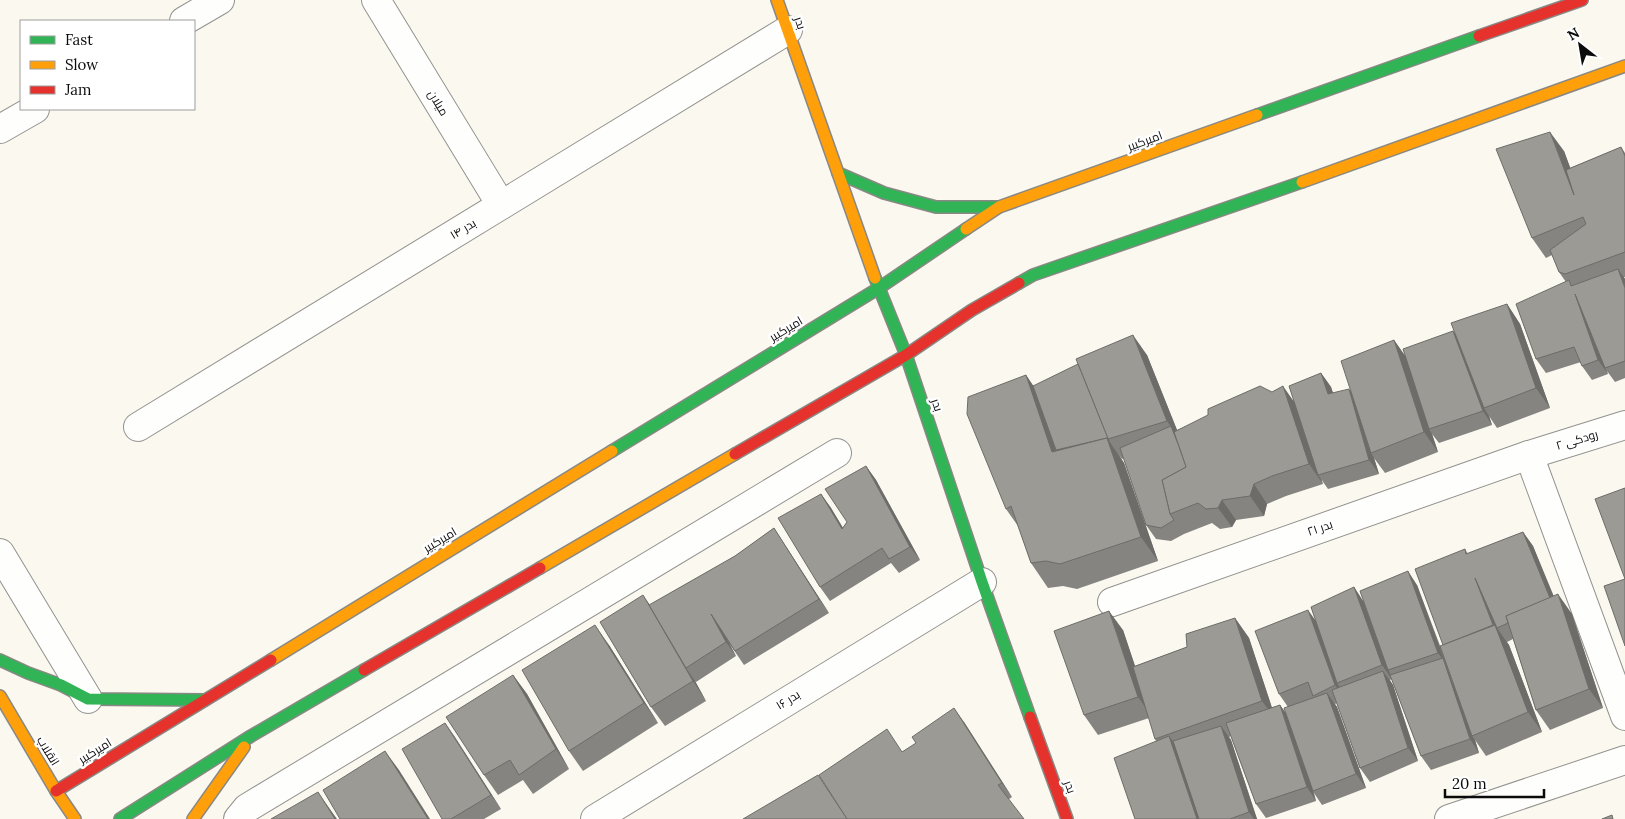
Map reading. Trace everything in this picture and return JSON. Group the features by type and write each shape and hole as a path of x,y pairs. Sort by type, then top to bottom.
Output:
{"street":[{"path":"186,20 220,0"},
{"name":"میلان","path":"376,0 501,205"},
{"name":"بدر","path":"777,0 878,288 906,355 982,582 1067,819"},
{"name":"امیرکبیر","path":"56,791 878,288 999,207 1582,0"},
{"name":"بدر ۱۴","path":"138,427 788,30"},
{"path":"120,819 251,736 906,355 972,310 1033,276 1362,161 1625,66"},
{"path":"0,129 33,110"},
{"path":"838,173 884,193 936,207 999,207"},
{"name":"رودکی ۲","path":"1528,455 1625,425"},
{"path":"238,819 247,808 837,453"},
{"path":"1528,455 1625,716"},
{"name":"بدر ۲۱","path":"1112,602 1528,455"},
{"path":"0,553 88,698"},
{"name":"بدر ۱۶","path":"595,819 982,582"},
{"path":"0,660 28,673 62,684 88,698 205,700"},
{"name":"انقلاب","path":"0,696 56,791 75,819"},
{"path":"193,819 251,736"},
{"path":"1449,819 1625,760"}],"building":[{"path":"1550,132 1574,195 1566,170 1621,147 1625,156 1625,252 1565,274 1559,272 1550,250 1586,224 1583,217 1532,238 1496,149"},
{"path":"1618,269 1625,288 1625,361 1605,368 1575,294 1598,360 1582,366 1574,347 1536,359 1516,304 1569,280 1571,286"},
{"path":"1507,304 1536,388 1484,408 1451,323"},
{"path":"1453,331 1483,411 1429,429 1403,349"},
{"path":"1133,335 1167,421 1108,439 1076,359"},
{"path":"1394,340 1424,432 1371,453 1341,361"},
{"path":"1078,364 1109,441 1107,438 1056,450 1033,386"},
{"path":"1321,373 1328,394 1349,389 1369,460 1318,475 1289,386"},
{"path":"1026,375 1052,452 1107,438 1141,537 1060,564 1046,561 1031,563 1011,506 1006,509 967,414 968,397"},
{"path":"1260,386 1272,392 1283,386 1309,464 1254,484 1250,496 1222,500 1218,508 1206,509 1198,503 1170,514 1162,480 1186,467 1174,432 1208,415 1208,409"},
{"path":"1171,426 1186,467 1162,480 1170,514 1174,520 1161,528 1146,525 1120,448"},
{"path":"866,466 910,547 889,559 882,548 820,587 778,518 821,494 842,529 847,522 825,489"},
{"path":"1625,488 1625,579 1595,499"},
{"path":"774,528 819,599 735,651 711,614 726,642 686,668 649,605 735,556"},
{"path":"1523,532 1550,598 1506,616 1508,623 1497,628 1475,578 1493,625 1443,645 1415,569 1465,549 1466,554"},
{"path":"1408,571 1438,653 1388,670 1360,591"},
{"path":"1625,579 1625,646 1604,586"},
{"path":"1354,587 1382,665 1337,683 1311,607"},
{"path":"1558,594 1589,689 1536,710 1506,616"},
{"path":"643,595 693,681 651,707 600,622"},
{"path":"1308,610 1335,685 1313,696 1308,682 1279,694 1255,631"},
{"path":"1109,611 1138,697 1084,715 1054,631"},
{"path":"1235,618 1262,701 1155,739 1133,667 1187,647 1186,634"},
{"path":"595,625 644,703 569,751 522,670"},
{"path":"1495,625 1528,712 1472,736 1440,646"},
{"path":"1443,658 1470,739 1421,756 1390,675"},
{"path":"1383,671 1408,748 1360,768 1332,690"},
{"path":"513,675 556,749 519,775 510,760 484,775 446,717"},
{"path":"1327,693 1356,774 1313,791 1284,708"},
{"path":"1280,705 1307,787 1256,804 1226,723"},
{"path":"954,708 1002,783 998,785 1024,819 847,819 819,775 887,729 902,752 916,743 912,737"},
{"path":"445,723 491,795 451,819 442,819 402,749"},
{"path":"1221,726 1249,812 1230,819 1199,819 1173,741"},
{"path":"1169,736 1197,819 1135,819 1114,758"},
{"path":"385,751 428,819 340,819 323,790"},
{"path":"818,775 847,819 743,819"},
{"path":"318,792 335,819 271,819"},
{"path":"1612,815 1613,819 1602,819"}],"traffic: fast":[{"path":"1257,115 1479,36"},
{"path":"838,173 884,193 936,207 999,207"},
{"path":"1019,283 1033,275 1302,182"},
{"path":"612,451 879,288 966,229"},
{"path":"875,278 906,355 982,582 1030,717"},
{"path":"0,660 61,685 88,699 205,700"},
{"path":"120,819 251,736 364,670"}],"traffic: slow":[{"path":"777,0 875,278"},
{"path":"1302,182 1625,66"},
{"path":"966,229 999,207 1257,115"},
{"path":"271,660 612,451"},
{"path":"540,568 735,454"},
{"path":"0,696 56,791 75,819"},
{"path":"193,819 244,747"}],"traffic: jam":[{"path":"1479,36 1582,0"},
{"path":"735,454 906,355 972,310 1019,283"},
{"path":"364,670 540,568"},
{"path":"56,791 271,660"},
{"path":"1030,717 1067,819"}]}
